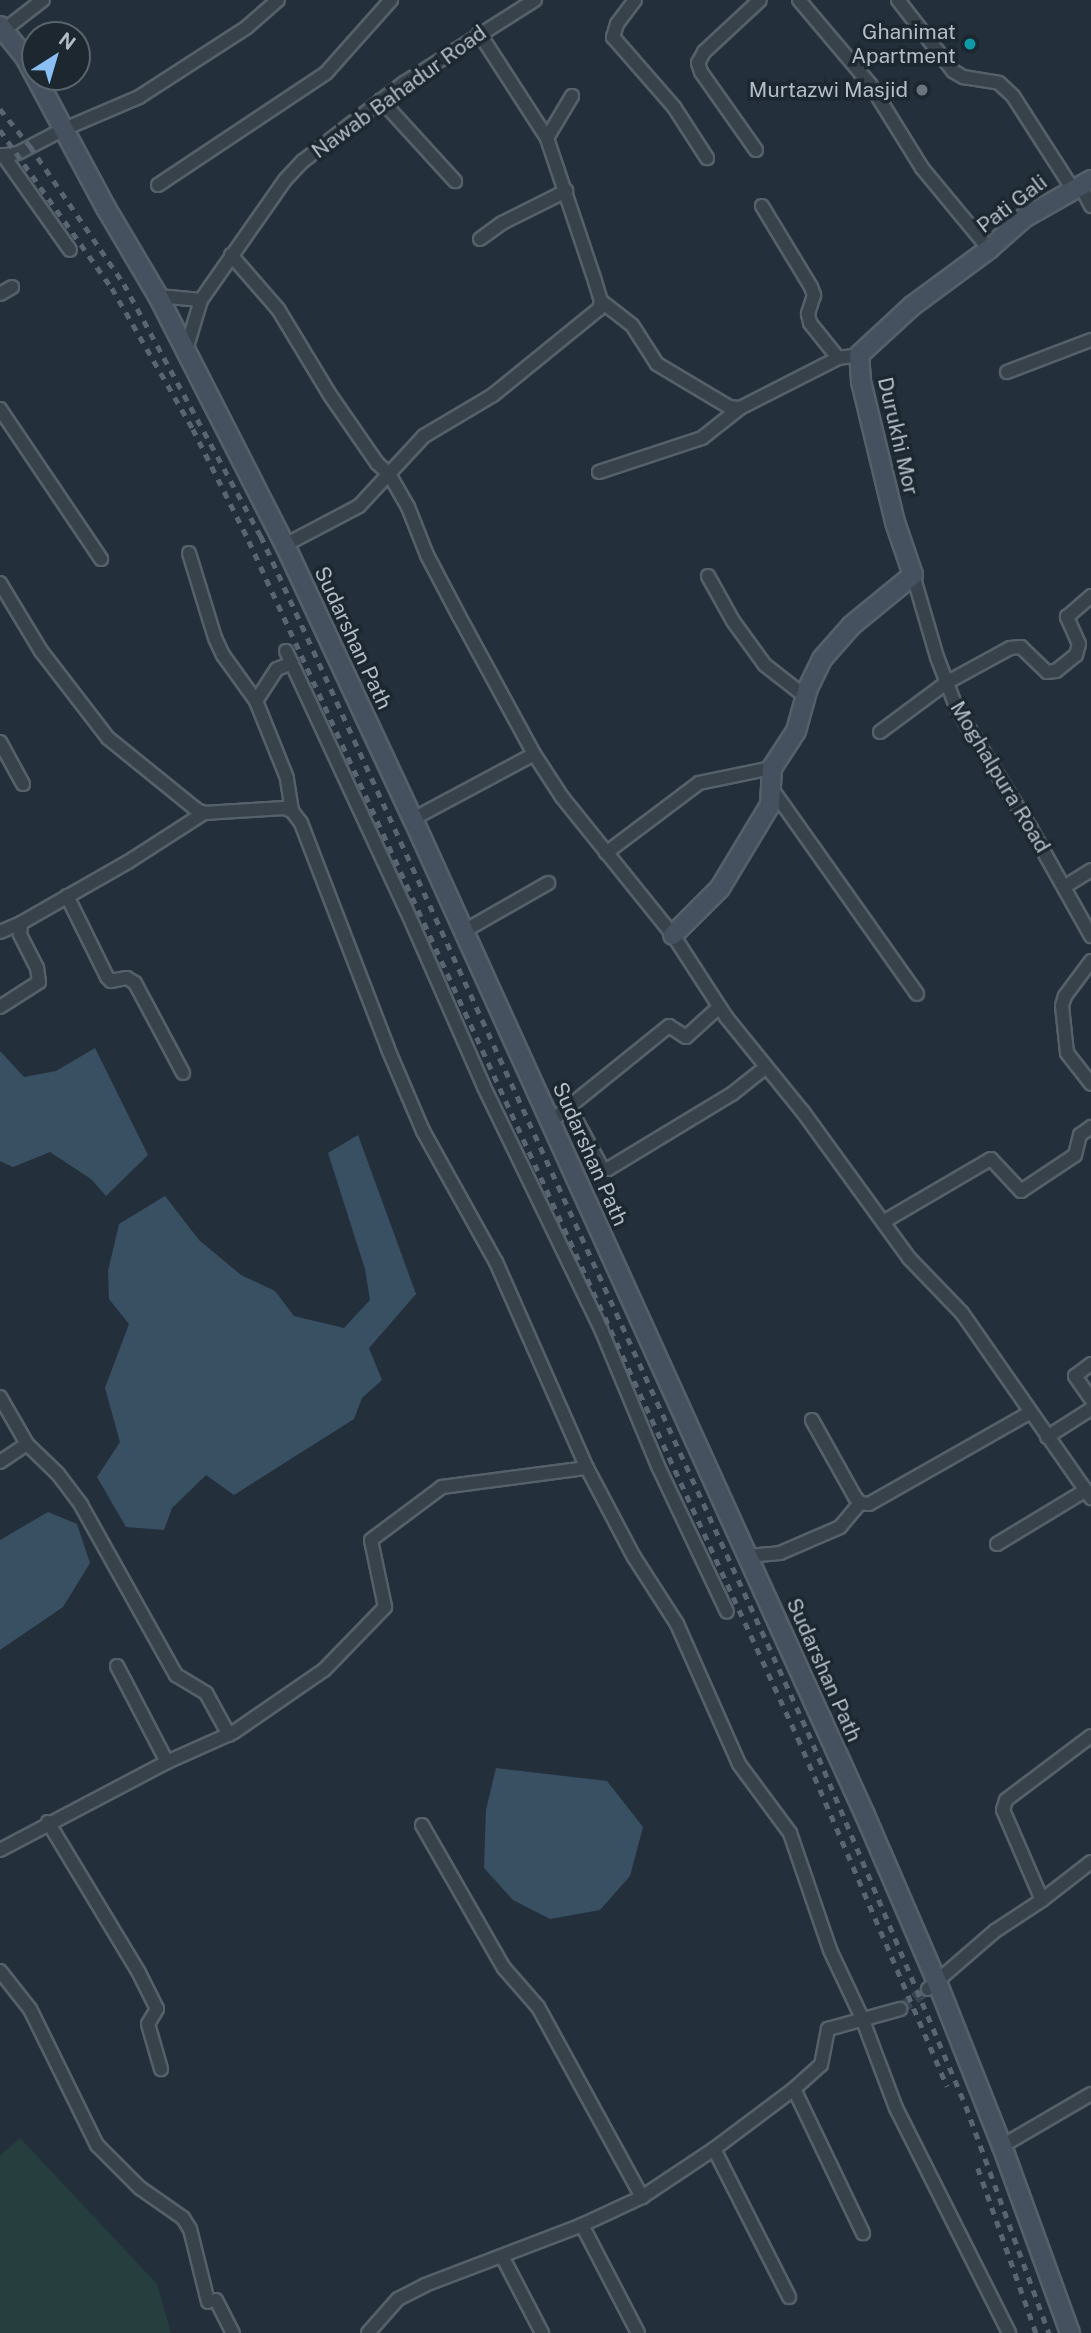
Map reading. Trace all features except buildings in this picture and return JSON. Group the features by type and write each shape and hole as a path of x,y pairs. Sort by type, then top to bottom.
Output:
{"main road":[{"name":"Sudarshan Path","path":"2,28 25,57 62,130 158,296 285,545 413,819 747,1556 1002,2147 1070,2333"},
{"name":"Pati Gali","path":"964,269 1024,219 1081,185"},
{"name":"Durukhi Mor","path":"913,575 895,522 861,381 859,355 912,306 964,269"},
{"path":"673,935 720,888 771,805 772,768 796,731 806,697 822,659 839,637 913,575"}],"street":[{"path":"2,28 43,0"},
{"path":"70,250 1,156 18,153 155,87 247,27 278,0"},
{"path":"158,185 326,73 391,0"},
{"name":"Nawab Bahadur Road","path":"186,350 201,300 285,180 329,139 382,100 479,33 535,0"},
{"path":"635,0 617,24 613,37 674,107 707,158"},
{"path":"757,150 701,72 698,63 704,52 760,0"},
{"path":"799,0 870,84 922,167 989,249"},
{"path":"898,0 953,71 963,77 999,83 1013,96 1081,185 1091,206"},
{"path":"479,33 547,138 601,300 632,325 657,364 729,407 740,408"},
{"path":"547,138 572,96"},
{"path":"382,100 455,181"},
{"path":"480,239 502,223 566,191"},
{"path":"762,206 811,287 814,295 808,314 810,323 838,358"},
{"path":"231,255 278,309 330,395 377,463 389,474 408,506 427,555 534,754 606,853 673,935 719,1007 909,1258 962,1313 1029,1413 1088,1494 997,1544"},
{"path":"0,294 12,287"},
{"path":"158,296 201,300"},
{"path":"285,545 348,514 424,436 493,395 590,319 601,300"},
{"path":"1007,372 1091,340"},
{"path":"599,472 702,439 740,408 838,358 859,355"},
{"path":"0,409 101,559"},
{"path":"189,553 215,638 223,655 256,701 287,778 292,811 301,823 325,890 423,1131 510,1289 546,1379 587,1468 634,1557 677,1624 740,1764 779,1813 790,1833 834,1961 862,2018 896,2108 1009,2333"},
{"name":"Moghalpura Road","path":"913,575 946,683 957,709 1090,934"},
{"path":"708,576 733,621 765,665 806,697"},
{"path":"0,583 41,651 108,738 204,813"},
{"path":"880,732 946,683 1010,648 1021,647 1047,672 1056,671 1076,655 1079,644 1067,617 1091,596"},
{"path":"256,701 277,669 289,657 407,909 484,1087 601,1329 658,1466 727,1612"},
{"path":"0,742 23,784"},
{"path":"413,819 534,754"},
{"path":"606,853 699,783 772,768"},
{"path":"772,789 917,994"},
{"path":"0,932 21,923 128,862 204,813 285,808 292,811"},
{"path":"1064,887 1091,870"},
{"path":"464,932 548,883"},
{"path":"67,897 107,977 115,982 127,978 135,984 183,1073"},
{"path":"0,1007 39,982 37,968 20,934 21,923"},
{"path":"1091,961 1065,996 1062,1006 1067,1053 1091,1084"},
{"path":"550,1122 669,1026 686,1037 719,1007"},
{"path":"569,1107 602,1167 608,1169 732,1094 766,1067"},
{"path":"883,1222 991,1159 1021,1191 1074,1155 1080,1135 1091,1127"},
{"path":"567,1158 588,1142"},
{"path":"1091,1364 1075,1376 1091,1399"},
{"path":"0,1397 27,1444 71,1490 176,1675 206,1693 229,1735"},
{"path":"1047,1437 1091,1409"},
{"path":"860,1503 869,1504 886,1495 1029,1413"},
{"path":"812,1420 860,1503"},
{"path":"0,1462 27,1444"},
{"path":"0,1850 48,1822 167,1762 229,1735 324,1670 380,1614 385,1599 370,1544 374,1537 442,1487 587,1468"},
{"path":"747,1556 780,1553 840,1527 860,1503"},
{"path":"117,1666 167,1762"},
{"path":"1042,1900 1003,1810 1006,1800 1091,1736"},
{"path":"48,1822 139,1973 157,2009 148,2024 161,2069"},
{"path":"422,1825 504,1968 538,2007 642,2197"},
{"path":"932,1986 995,1931 1042,1900 1091,1862"},
{"path":"0,1971 30,2010 97,2145 140,2188 183,2218 190,2229 212,2301 233,2333"},
{"path":"368,2333 398,2299 425,2285 582,2225 642,2197 714,2149 794,2089 821,2064 828,2029 900,2009"},
{"path":"794,2089 863,2234"},
{"path":"1002,2147 1091,2094"},
{"path":"714,2149 789,2297"},
{"path":"582,2225 638,2333"},
{"path":"502,2256 542,2333"}],"green space":[{"path":"20,2138 157,2284 171,2333 0,2333 0,2156"}],"water":[{"path":"95,1048 148,1155 106,1196 91,1179 50,1152 13,1167 0,1161 0,1051 24,1077 56,1071"},
{"path":"358,1135 416,1294 369,1348 382,1380 362,1398 354,1419 234,1495 206,1475 172,1508 164,1530 126,1527 97,1477 120,1442 105,1388 129,1324 109,1299 108,1271 119,1224 165,1196 199,1240 241,1275 275,1291 294,1316 344,1328 370,1300 365,1269 328,1153"},
{"path":"48,1512 77,1524 90,1563 63,1607 0,1650 0,1540"},
{"path":"496,1768 607,1781 643,1827 630,1876 600,1910 550,1919 513,1900 484,1868 486,1810"}],"tunnel":[{"path":"900,2009 928,1989"}],"railway":[{"path":"0,109 30,146 124,284 261,536 808,1732 966,2106 1049,2333"},
{"path":"0,130 112,288 193,429 249,541 798,1738 947,2086"},
{"path":"978,2168 1036,2333"}],"place":[{"name":"Ghanimat Apartment","path":"970,44"},
{"name":"Murtazwi Masjid","path":"922,90"}]}
